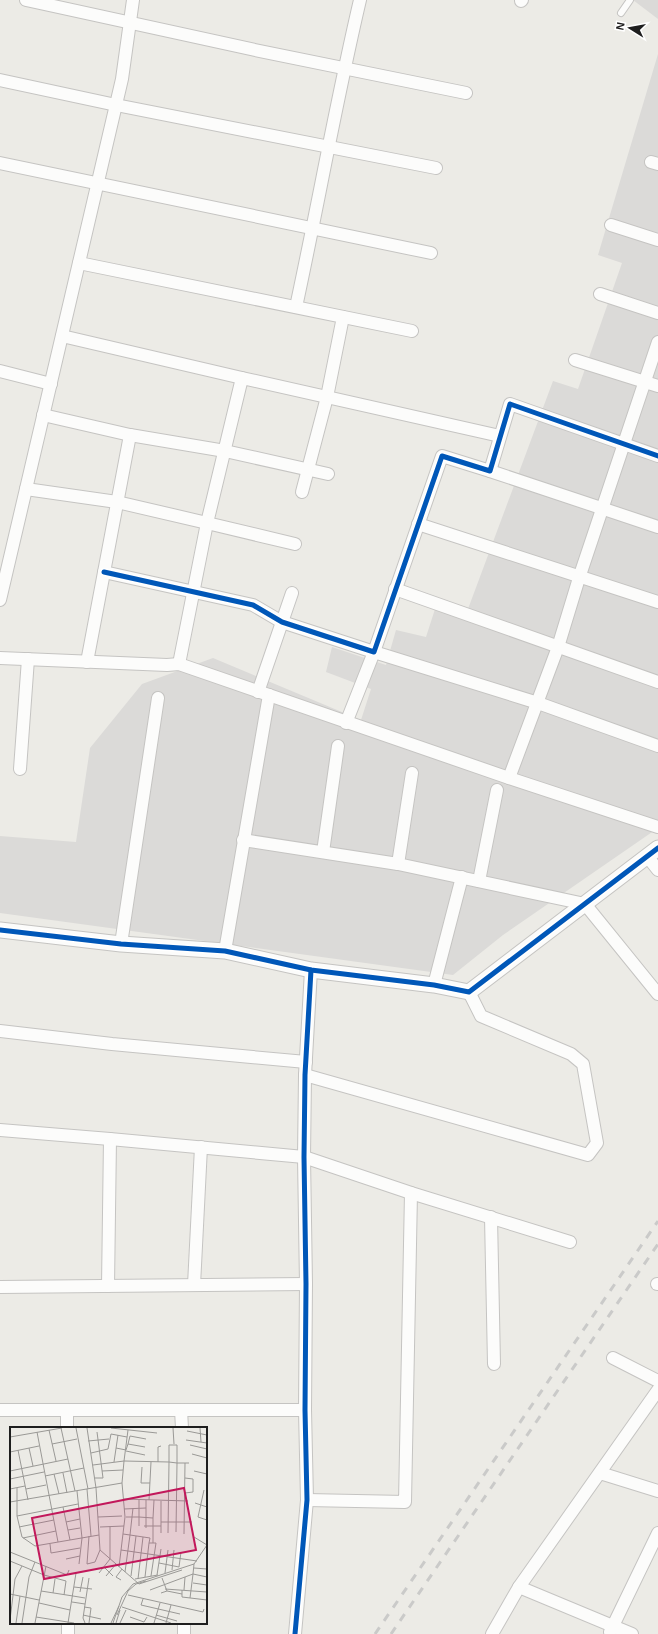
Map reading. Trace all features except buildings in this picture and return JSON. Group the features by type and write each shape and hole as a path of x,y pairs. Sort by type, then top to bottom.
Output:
{"street":[{"path":"26,0 51,3 130,22 466,93"},
{"path":"0,600 122,79 133,0"},
{"path":"296,307 344,68 360,0"},
{"path":"0,80 436,168"},
{"path":"0,163 98,182 431,253"},
{"path":"611,225 658,240"},
{"path":"79,263 412,331"},
{"path":"600,294 658,313"},
{"path":"302,492 327,397 342,317"},
{"path":"62,336 500,436"},
{"path":"509,778 558,647 579,578 658,342"},
{"path":"576,360 658,386"},
{"path":"0,371 51,384"},
{"path":"179,664 207,523 242,378"},
{"path":"490,471 510,404 658,456"},
{"path":"43,415 130,435 225,451 328,474"},
{"path":"87,662 130,435"},
{"path":"346,722 374,652 442,456 658,527"},
{"path":"26,489 117,502 295,544"},
{"path":"418,524 579,578 658,602"},
{"path":"104,572 193,590 253,605 282,622 538,703 658,746"},
{"path":"395,589 658,682"},
{"path":"225,951 243,840 263,694 282,622 292,593"},
{"path":"0,658 167,665 179,664 509,778 658,826"},
{"path":"20,769 28,659"},
{"path":"121,944 158,698"},
{"path":"323,852 338,746"},
{"path":"398,864 412,773"},
{"path":"479,881 497,790"},
{"path":"243,840 398,864 585,904 657,989"},
{"path":"0,930 121,944 225,951 311,970 434,985 469,992 653,852 658,870"},
{"path":"434,985 462,877"},
{"path":"295,1634 307,1500 305,1410 306,1284 304,1157 305,1075 311,970"},
{"path":"305,1075 588,1155 597,1143 583,1064 571,1054 481,1016 469,992"},
{"path":"0,1031 112,1044 306,1062"},
{"path":"0,1130 304,1157 411,1193 570,1242"},
{"path":"108,1286 110,1139"},
{"path":"194,1285 202,1147"},
{"path":"307,1500 405,1502 411,1193"},
{"path":"491,1217 494,1364"},
{"path":"0,1288 306,1284"},
{"path":"613,1358 658,1381"},
{"path":"492,1634 520,1587 658,1390"},
{"path":"0,1410 305,1410"},
{"path":"181,1410 182,1427"},
{"path":"67,1411 67,1427"},
{"path":"600,1473 658,1491"},
{"path":"612,1631 658,1532"},
{"path":"520,1587 612,1631 632,1634"}],"lane":[{"path":"621,13 630,0"}],"shaded area":[{"path":"633,0 658,0 658,19"},
{"path":"658,54 658,828 503,935 453,975 0,913 0,836 76,842 90,748 142,684 213,658 361,720 371,689 326,672 332,647 386,665 396,630 426,637 436,606 465,617 553,381 578,389 622,263 598,255"}],"railway":[{"path":"375,1634 658,1221"},
{"path":"391,1634 658,1244"}],"cycle path":[{"path":"104,572 253,605 282,622 374,652 442,456 490,471 510,404 658,456"},
{"path":"0,930 121,944 225,951 311,970 434,985 469,992 658,848"},
{"path":"295,1634 307,1500 305,1410 306,1284 304,1157 305,1075 311,970"}]}
